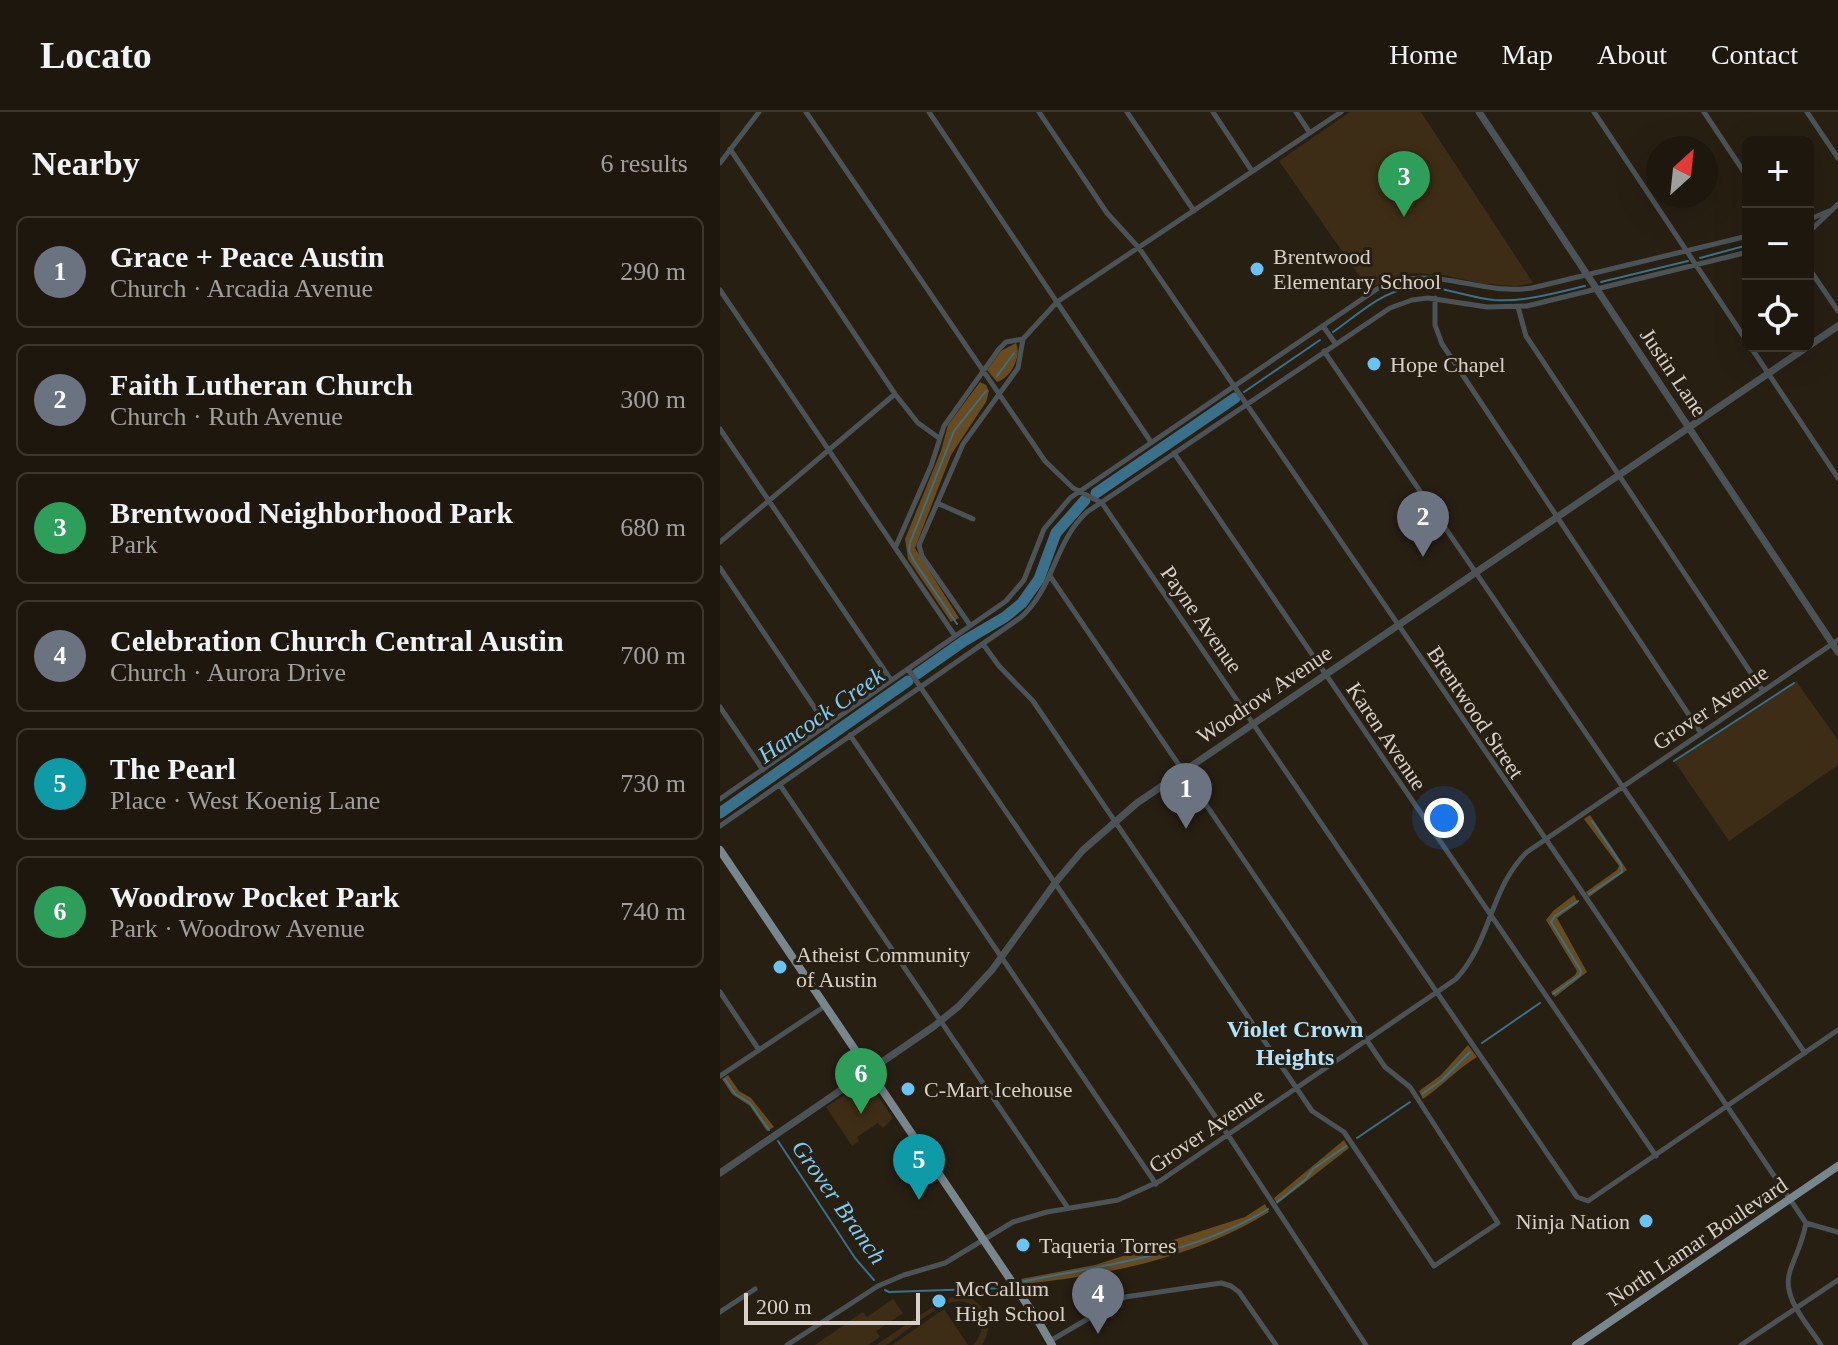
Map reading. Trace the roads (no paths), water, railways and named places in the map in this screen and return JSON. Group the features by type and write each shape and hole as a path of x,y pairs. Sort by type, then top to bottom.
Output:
{"main road":[{"path":"720,850 1053,1344"},
{"name":"North Lamar Boulevard","path":"1576,1345 1838,1166"}],"street":[{"path":"720,163 759,112"},
{"name":"Payne Avenue","path":"806,112 1045,461 1073,488 1102,503 1582,1201 1588,1201 1656,1156"},
{"path":"929,112 1151,442"},
{"name":"Brentwood Street","path":"1039,112 1107,213 1139,248 1806,1223"},
{"path":"1127,112 1194,211"},
{"path":"1213,112 1252,171"},
{"path":"1296,112 1310,133"},
{"path":"970,625 919,550 921,538 963,444 1018,368 1023,339 1057,302 1341,112"},
{"name":"Justin Lane","path":"1479,112 1835,642 1838,652"},
{"path":"1594,112 1742,334"},
{"path":"1704,112 1742,169"},
{"path":"1807,112 1838,158"},
{"path":"730,149 895,394 918,423 939,438"},
{"path":"1814,227 1838,204"},
{"path":"1814,217 1830,210"},
{"path":"720,799 1006,601 1019,587 1050,520 1081,491 1377,289 1406,278 1435,277 1513,290 1742,237"},
{"path":"720,826 1025,614 1042,593 1068,534 1087,512 1391,307 1412,300 1435,298 1487,307 1518,307 1742,254"},
{"path":"1814,276 1838,311"},
{"path":"720,290 955,636"},
{"path":"1435,298 1435,325 1442,344 1701,733"},
{"path":"1518,307 1526,336 1763,691"},
{"path":"1323,326 1335,343"},
{"name":"Woodrow Avenue","path":"720,1173 941,1021 1002,958 1055,883 1114,820 1838,326"},
{"path":"895,547 950,414 1006,342 1023,339"},
{"path":"1324,351 1805,1053"},
{"path":"1754,352 1838,478"},
{"path":"720,542 895,394"},
{"path":"720,429 891,680"},
{"name":"Karen Avenue","path":"1174,453 1656,1156"},
{"path":"937,503 973,519"},
{"path":"720,568 827,726"},
{"path":"983,644 999,666 1033,701 1312,1111 1344,1132 1434,1266 1498,1223 1410,1087 1385,1067 1050,576"},
{"name":"Grover Avenue","path":"787,1345 872,1289 898,1277 945,1263 1015,1221 1118,1200 1156,1184 1438,993 1467,968 1482,941 1499,890 1514,864 1544,839 1835,642"},
{"path":"908,669 1228,1135 1366,1345"},
{"path":"720,707 763,770"},
{"path":"850,735 1156,1184"},
{"path":"780,785 1068,1208"},
{"path":"720,992 759,1050"},
{"path":"720,1076 825,1006"},
{"path":"1656,1156 1838,1030"},
{"path":"1821,1345 1796,1308 1788,1281 1801,1250 1806,1223 1838,1232"},
{"path":"1741,1345 1838,1280"},
{"path":"1053,1344 1125,1297 1214,1283 1236,1289 1276,1345"},
{"path":"720,1312 755,1289"}],"waterway":[{"name":"Hancock Creek","path":"1700,258 1742,247"},
{"name":"Hancock Creek","path":"1601,282 1688,261"},
{"name":"Hancock Creek","path":"1333,332 1378,300 1408,288 1429,287 1494,300 1517,300 1585,286"},
{"name":"Hancock Creek","path":"1244,392 1320,340"},
{"path":"997,376 1014,353"},
{"path":"957,624 909,551 954,431 986,391"},
{"name":"Hancock Creek","path":"1096,493 1235,398"},
{"name":"Hancock Creek","path":"917,674 1022,603 1039,579 1056,533 1085,500"},
{"name":"Hancock Creek","path":"720,813 908,681"},
{"name":"Grover Branch","path":"1674,761 1794,683"},
{"name":"Grover Branch","path":"1589,894 1622,872 1621,864 1592,821"},
{"name":"Grover Branch","path":"1553,994 1580,975 1581,971 1551,922 1578,901"},
{"name":"Grover Branch","path":"1482,1043 1540,1003"},
{"name":"Grover Branch","path":"1422,1094 1442,1080 1470,1052"},
{"name":"Grover Branch","path":"725,1079 735,1094 750,1103 769,1130"},
{"name":"Grover Branch","path":"1357,1138 1410,1102"},
{"name":"Grover Branch","path":"778,1141 855,1258 874,1280"},
{"name":"Grover Branch","path":"1277,1202 1306,1179 1313,1169 1346,1146"},
{"name":"Grover Branch","path":"1020,1282 1116,1264 1179,1248 1239,1225 1268,1209"},
{"name":"Grover Branch","path":"885,1290 1006,1288"}],"place":[{"name":"Brentwood Neighborhood Park","path":"1404,217"},
{"name":"Brentwood Elementary School","path":"1257,269"},
{"name":"Hope Chapel","path":"1374,364"},
{"name":"Faith Lutheran Church","path":"1423,557"},
{"name":"Grace + Peace Austin","path":"1186,829"},
{"name":"Atheist Community of Austin","path":"780,967"},
{"name":"C-Mart Icehouse","path":"908,1089"},
{"name":"Woodrow Pocket Park","path":"861,1114"},
{"name":"The Pearl","path":"919,1200"},
{"name":"Ninja Nation","path":"1646,1221"},
{"name":"Taqueria Torres","path":"1023,1245"},
{"name":"McCallum High School","path":"939,1301"},
{"name":"Celebration Church Central Austin","path":"1098,1334"}],"district":[{"name":"Violet Crown Heights","path":"1295,1043"}]}
